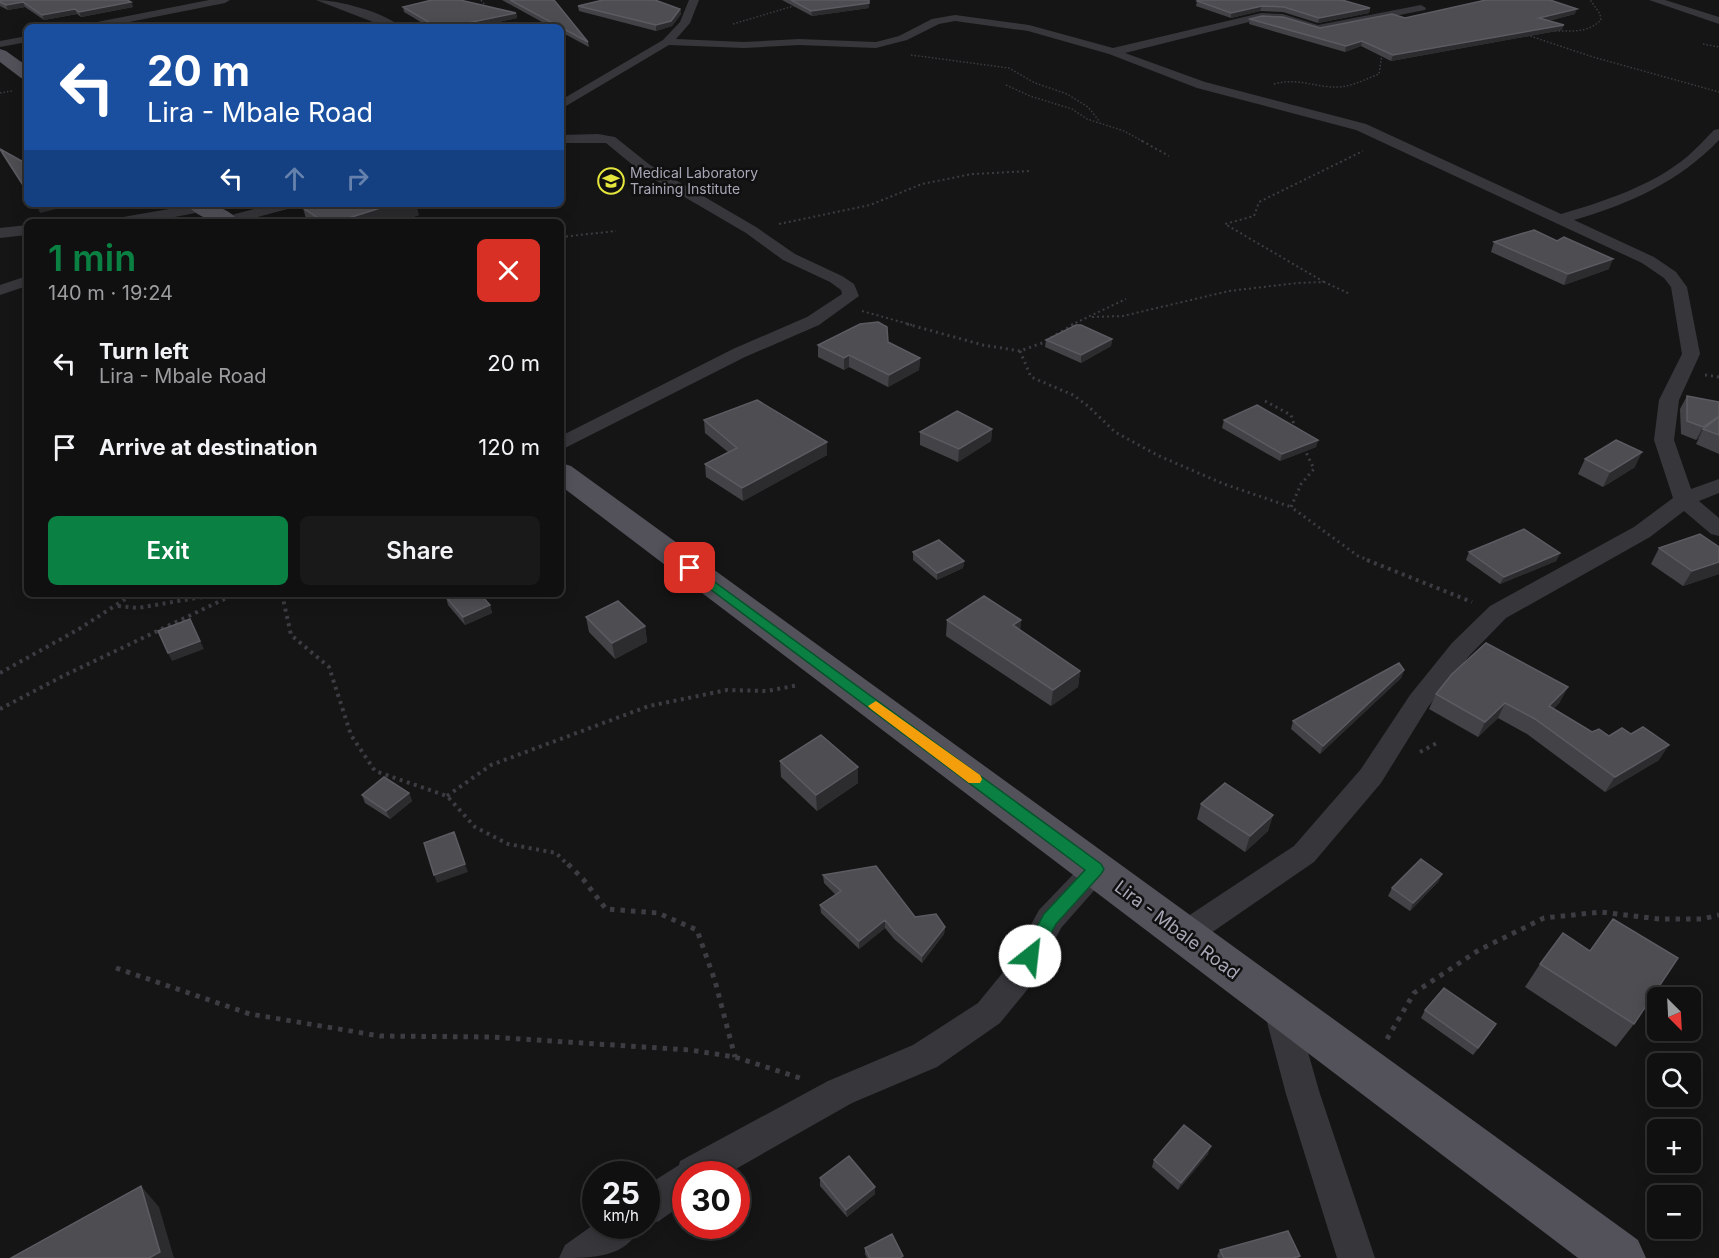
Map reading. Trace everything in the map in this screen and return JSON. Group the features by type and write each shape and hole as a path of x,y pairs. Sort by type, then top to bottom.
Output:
{"main road":[{"path":"0,54 24,72"},
{"path":"201,207 222,219"},
{"name":"Lira - Mbale Road","path":"564,474 1620,1258"}],"street":[{"path":"98,24 147,10 225,0"},
{"path":"321,0 388,24"},
{"path":"1654,0 1719,21"},
{"path":"564,103 667,42 685,23 687,6"},
{"path":"1113,52 1261,16 1283,16 1318,28 1421,8"},
{"path":"667,42 744,45 799,42 876,45 903,38 936,21 955,18 1029,28 1113,52 1170,74 1239,96 1334,118 1387,138 1647,260 1670,275 1679,287 1691,354 1669,400 1664,440 1684,500 1719,529"},
{"path":"0,44 24,40"},
{"path":"1561,219 1605,205 1648,186 1687,164 1719,133"},
{"path":"564,139 610,140 653,173 752,230 789,257 836,279 848,288 851,296 813,321 739,353 564,442"},
{"path":"137,219 194,207"},
{"path":"233,219 279,207"},
{"path":"0,232 24,230"},
{"path":"0,290 24,282"},
{"path":"1184,934 1304,854 1371,776 1419,701 1461,649 1498,612 1642,532 1684,500 1719,485"},
{"path":"716,1161 840,1092 925,1056 989,1013 1020,975 1050,919 1096,869"},
{"path":"1278,1004 1303,1094 1356,1258"},
{"path":"578,1258 605,1239"}],"path":[{"path":"480,0 494,16 488,24"},
{"path":"1545,31 1579,33 1596,25 1601,20 1591,1 1593,0"},
{"path":"732,25 757,16 788,11 802,4"},
{"path":"1239,96 1284,80 1298,79 1334,87 1348,86 1379,74 1382,53 1395,35 1396,21 1391,13"},
{"path":"1520,33 1593,57 1719,92"},
{"path":"1703,44 1719,47"},
{"path":"876,45 924,57 1009,68 1035,82 1067,94 1088,107 1100,122"},
{"path":"1006,85 1030,96 1072,109 1087,119 1124,131 1169,156"},
{"path":"1350,294 1277,256 1225,224 1254,216 1259,202 1387,138"},
{"path":"752,230 870,205 922,184 972,174 1031,171"},
{"path":"564,237 616,231"},
{"path":"1089,317 1123,316 1229,291 1324,282"},
{"path":"831,311 855,309 983,345 1020,351 1042,343 1058,332 1126,299"},
{"path":"1020,351 1032,377 1053,383 1080,398 1114,432 1151,452 1238,492 1291,507 1358,556 1498,612"},
{"path":"1265,401 1291,415 1297,438"},
{"path":"1291,507 1301,484 1314,469 1303,446"},
{"path":"0,673 129,597"},
{"path":"117,606 138,608 202,597"},
{"path":"0,709 63,676 229,597"},
{"path":"283,597 291,635 329,668 351,735 375,771 447,796 474,827 508,844 556,853 583,879 606,909 657,914 697,930 715,981 735,1057"},
{"path":"447,796 491,765 649,706 726,690 767,691 838,678"},
{"path":"1369,1071 1414,993 1479,950 1545,918 1601,912 1659,919 1702,919 1719,915"},
{"path":"116,968 250,1014 380,1036 490,1037 690,1050 735,1057 840,1092"}],"building":[{"path":"0,0 127,0 131,2 79,12 75,9 42,15 23,2 6,5"},
{"path":"432,0 460,0 516,13 463,24 432,24 403,7"},
{"path":"510,0 554,0 588,42 564,29 564,24 555,24"},
{"path":"603,0 655,0 680,9 671,21 656,25 578,6"},
{"path":"791,0 869,0 869,3 811,11"},
{"path":"1342,0 1370,8 1319,18 1284,7 1262,6 1231,13 1197,1"},
{"path":"1486,0 1550,0 1577,9 1539,18 1564,25 1393,55 1362,41 1346,46 1250,19 1262,16 1283,17 1320,28 1392,14 1405,18"},
{"path":"0,149 24,162 24,186"},
{"path":"384,207 346,219 320,219 303,208"},
{"path":"1534,230 1557,241 1564,237 1613,259 1568,274 1494,242"},
{"path":"878,322 887,327 888,342 920,358 889,375 849,355 844,358 818,345 860,324"},
{"path":"1076,325 1081,325 1112,339 1081,355 1046,340"},
{"path":"1687,396 1719,402 1719,416 1703,427 1687,421"},
{"path":"757,400 827,442 742,488 705,464 737,448 704,420"},
{"path":"1257,405 1318,440 1282,454 1224,420"},
{"path":"957,411 992,429 959,449 920,432"},
{"path":"1719,417 1719,435 1703,429"},
{"path":"1616,440 1642,452 1610,472 1585,459"},
{"path":"1524,529 1560,553 1504,577 1469,552"},
{"path":"1700,534 1719,547 1719,562 1692,571 1659,548"},
{"path":"939,540 964,561 937,573 913,552"},
{"path":"984,596 1021,620 1013,625 1080,671 1053,690 947,620"},
{"path":"446,597 483,597 490,605 463,617"},
{"path":"618,601 645,626 612,643 586,617"},
{"path":"190,619 200,641 168,653 158,631"},
{"path":"1486,643 1568,687 1549,706 1592,732 1599,729 1609,736 1622,728 1631,734 1643,727 1669,745 1615,777 1535,719 1505,703 1485,722 1436,694 1452,674"},
{"path":"1399,663 1404,670 1323,746 1293,721"},
{"path":"821,735 858,767 816,795 780,761"},
{"path":"384,777 409,793 386,811 362,795"},
{"path":"1225,783 1273,815 1250,836 1201,804"},
{"path":"454,832 465,864 434,875 424,843"},
{"path":"1421,859 1442,874 1413,903 1392,888"},
{"path":"876,866 915,917 936,914 945,927 922,956 885,920 859,941 820,905 841,891 823,875"},
{"path":"1613,919 1678,958 1659,987 1647,987 1647,1004 1634,1024 1540,964 1563,933 1590,951"},
{"path":"1444,988 1496,1024 1478,1048 1425,1010"},
{"path":"1184,1125 1211,1146 1181,1183 1154,1160"},
{"path":"849,1156 875,1187 846,1210 820,1178"},
{"path":"141,1186 160,1252 149,1258 11,1258"},
{"path":"1288,1231 1300,1256 1224,1258 1220,1250"},
{"path":"892,1234 903,1256 900,1258 870,1258 865,1248"}],"slow traffic":[{"path":"876,706 974,779"}],"place":[{"name":"Medical Laboratory Training Institute","path":"611,181"}],"route":[{"path":"690,568 1096,869 1050,919 1030,956"}]}
